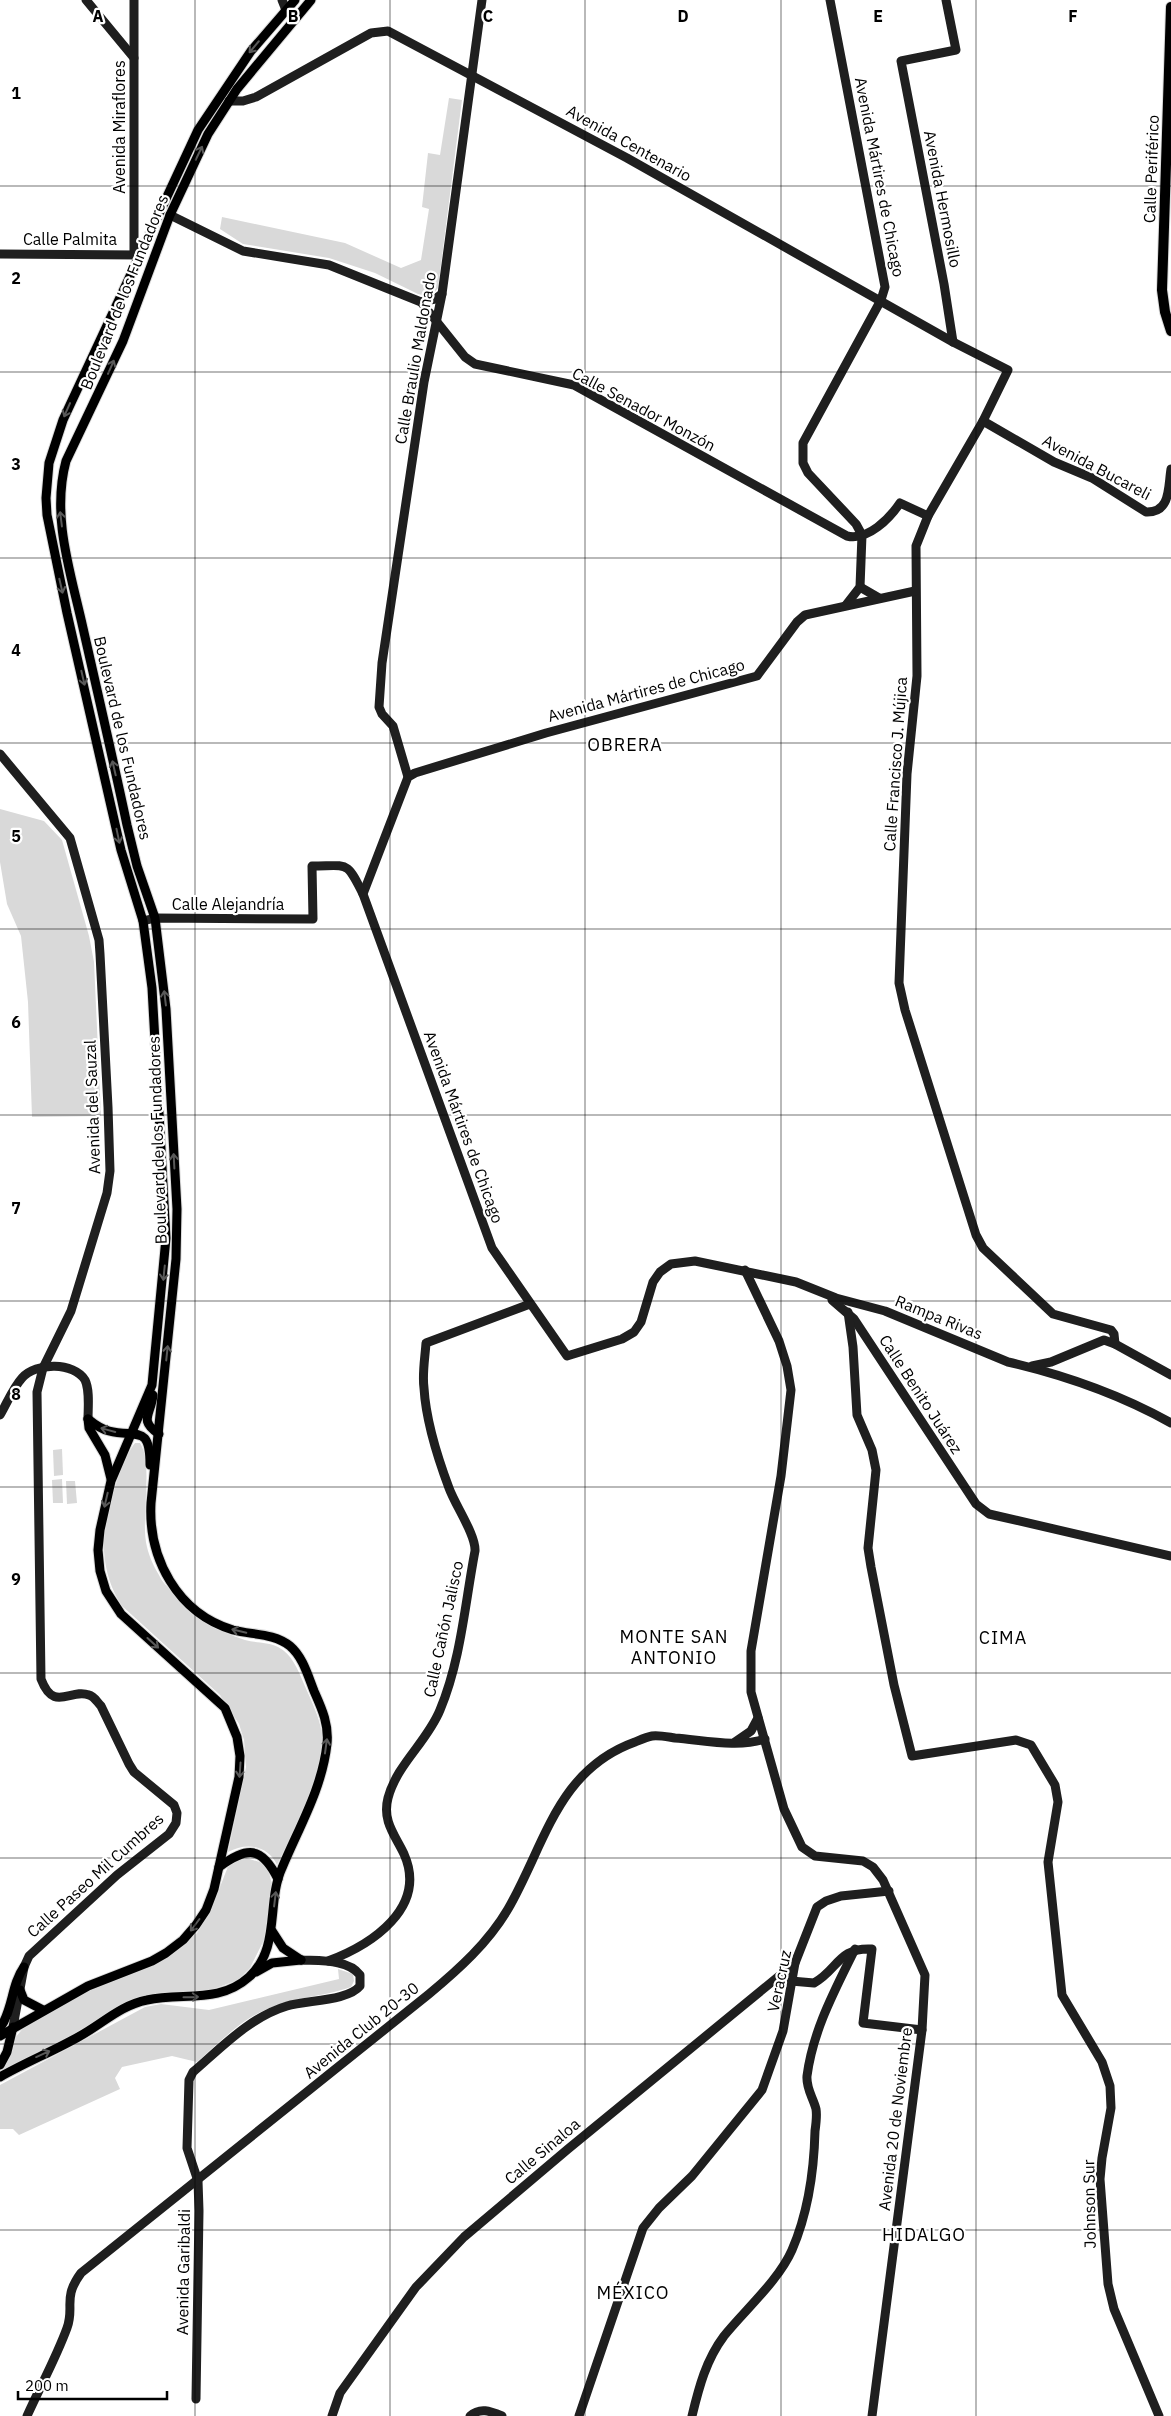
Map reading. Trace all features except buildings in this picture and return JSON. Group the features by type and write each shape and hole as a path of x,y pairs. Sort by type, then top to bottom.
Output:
{"highway":[{"name":"Calle Periférico","path":"1171,8 1162,290 1165,312 1171,330"}],"main road":[{"name":"Boulevard de los Fundadores","path":"0,2036 88,1986 152,1961 183,1940 206,1910 214,1889 240,1777 238,1737 225,1708 121,1614 106,1592 98,1550 111,1481 152,1385 165,1262 164,1187 152,988 144,921 121,850 58,570 46,498 49,464 63,420 137,254 211,109 251,51 295,0"},
{"name":"Boulevard de los Fundadores","path":"0,2077 31,2059 80,2036 132,2004 160,1998 208,1996 229,1990 249,1976 262,1959 272,1931 278,1879 308,1812 319,1782 327,1737 324,1713 302,1663 289,1646 265,1635 225,1627 199,1611 178,1592 160,1565 154,1544 151,1516 153,1487 176,1259 177,1209 166,1009 156,918 137,866 93,676 64,541 59,493 66,461 123,341 170,215 208,134 229,101 264,55 311,0"},
{"path":"164,201 170,215"},
{"path":"164,1187 170,1204 177,1209"},
{"path":"152,1385 153,1398 146,1422 148,1427 159,1434"},
{"path":"88,1419 108,1431 132,1433 143,1437 149,1444 153,1487"},
{"path":"88,1419 89,1428 105,1455 111,1481"},
{"path":"218,1867 237,1854 254,1854 271,1865 278,1879"},
{"path":"272,1931 283,1948 301,1960"},
{"path":"249,1976 272,1963 301,1960"},
{"path":"0,2028 8,2013 15,1988 24,1967"},
{"path":"20,1990 24,2000 43,2010"},
{"path":"0,2065 7,2052 13,2027"}],"street":[{"path":"86,0 134,58"},
{"name":"Avenida Miraflores","path":"134,0 137,254"},
{"path":"282,0 286,10 296,18"},
{"name":"Calle Braulio Maldonado","path":"408,777 393,726 380,710 378,702 382,663 421,400 442,294 482,0"},
{"name":"Avenida Mártires de Chicago","path":"830,0 885,287 881,300 826,400 802,449 803,463 808,473 856,524 862,535"},
{"name":"Avenida Hermosillo","path":"946,0 956,50 901,61 943,276 953,342"},
{"name":"Avenida Centenario","path":"229,101 242,101 256,96 371,33 380,31 397,35 626,158 953,342 1008,370"},
{"name":"Calle Senador Monzón","path":"170,215 243,251 329,265 420,302 465,357 475,364 574,385 847,536 862,535"},
{"name":"Calle Palmita","path":"0,254 137,254"},
{"path":"420,302 435,299 442,294"},
{"name":"Calle Francisco J. Mújica","path":"1008,370 983,421 928,516 916,546 917,676 907,774 899,983 904,1010 976,1235 986,1252 1053,1314 1111,1330 1114,1334 1115,1344"},
{"name":"Avenida Bucareli","path":"983,421 1054,462 1092,478 1146,512 1161,508 1168,500 1171,469"},
{"path":"846,605 860,587 862,535 888,519 900,503 928,516"},
{"path":"860,587 879,598"},
{"name":"Avenida Mártires de Chicago","path":"408,777 415,772 546,733 757,676 797,622 805,615 915,591"},
{"name":"Avenida del Sauzal","path":"0,754 70,838 99,940 100,954 110,1172 107,1194 71,1310 43,1368"},
{"path":"363,894 408,777"},
{"name":"Avenida Mártires de Chicago","path":"313,919 312,866 346,866 351,869 363,894 492,1248 567,1356"},
{"name":"Calle Alejandría","path":"144,921 156,918 313,919"},
{"name":"Calle Benito Juárez","path":"567,1356 622,1339 634,1332 641,1322 653,1282 660,1272 671,1264 695,1261 781,1277 836,1298"},
{"name":"Avenida 20 de Noviembre","path":"745,1270 779,1341 787,1366 791,1390 781,1476 751,1651 751,1692 784,1809 802,1847 815,1856 863,1861 878,1873 889,1891 925,1975 922,2030 872,2416"},
{"name":"Calle Benito Juárez","path":"824,1294 848,1312 976,1504 989,1514 1171,1556"},
{"name":"Rampa Rivas","path":"836,1298 885,1311 1008,1362 1030,1366 1122,1399 1171,1423"},
{"name":"Calle Cañón Jalisco","path":"328,1962 350,1952 385,1930 396,1917 407,1894 409,1885 405,1856 389,1826 388,1798 401,1770 432,1729 448,1689 475,1551 475,1540 462,1518 449,1488 428,1421 423,1386 426,1343 530,1304"},
{"name":"Johnson Sur","path":"848,1312 853,1347 857,1415 872,1450 876,1470 868,1548 894,1685 912,1756 1016,1740 1031,1745 1055,1785 1058,1797 1048,1862 1062,1995 1102,2062 1110,2086 1110,2108 1100,2179 1108,2284 1114,2309 1159,2416"},
{"path":"1030,1366 1051,1362 1104,1340 1115,1344 1171,1375"},
{"name":"Calle Paseo Mil Cumbres","path":"13,2027 24,1967 29,1956 88,1901 169,1834 176,1824 178,1817 171,1802 134,1772 101,1706 96,1700 91,1695 83,1693 64,1698 55,1697 49,1693 41,1679 37,1392 43,1368"},
{"path":"0,1415 22,1377 32,1370 70,1368 79,1373 86,1382 88,1419"},
{"path":"734,1742 751,1731 758,1718"},
{"name":"Avenida Club 20-30","path":"27,2416 68,2325 69,2297 72,2285 81,2273 198,2181 471,1958 508,1908 556,1811 574,1783 601,1761 624,1747 652,1736 734,1742"},
{"path":"734,1742 756,1742 765,1739"},
{"name":"Veracruz","path":"579,2416 643,2228 659,2208 692,2176 762,2090 783,2031 795,1963 814,1912 821,1903 840,1896 889,1891"},
{"path":"692,2416 704,2370 724,2337 755,2302 792,2250 808,2197 813,2172 816,2109 808,2093 807,2079 812,2050 823,2017 855,1949"},
{"path":"792,1981 817,1982 841,1958 855,1949 872,1949 863,2023 922,2030"},
{"path":"301,1960 328,1962"},
{"name":"Avenida Garibaldi","path":"196,2399 199,2276 198,2181 187,2148 189,2084 193,2072 233,2037 267,2015 286,2006 352,1994 357,1990 361,1981 356,1969 328,1962"},
{"name":"Calle Sinaloa","path":"332,2416 340,2393 416,2287 464,2237 795,1963"},
{"path":"470,2416 479,2410 499,2415"}],"shaded area":[{"path":"449,98 462,100 438,288 434,293 427,296 418,294 375,273 329,258 243,244 220,229 222,217 345,243 401,268 421,260 429,209 422,207 428,153 440,155"},
{"path":"0,809 44,821 62,840 89,936 94,962 101,1116 32,1117 28,1002 21,936 7,904 0,862"},
{"path":"135,1443 140,1443 146,1464 145,1536 147,1547 162,1580 189,1608 215,1627 245,1640 270,1644 283,1650 297,1668 317,1714 322,1733 319,1765 300,1818 277,1865 268,1853 256,1847 242,1847 228,1852 246,1767 244,1740 239,1724 220,1695 122,1606 109,1580 104,1551 106,1526 118,1479 129,1452"},
{"path":"62,1449 63,1475 54,1476 53,1450"},
{"path":"62,1479 63,1503 53,1503 52,1480"},
{"path":"66,1481 75,1481 77,1503 67,1504"},
{"path":"246,1858 263,1863 268,1869 272,1884 264,1940 250,1968 238,1980 208,1991 114,2010 65,2039 0,2073 0,2065 5,2065 13,2050 14,2039 25,2026 68,2000 180,1948 197,1933 214,1902 229,1864"},
{"path":"338,1969 353,1974 354,1981 351,1987 286,2002 265,2010 246,2020 197,2062 172,2056 122,2067 115,2078 120,2089 19,2135 13,2129 0,2129 0,2085 145,2007 161,2004 209,2010 339,1979"}],"district":[{"name":"OBRERA","path":"625,745"},
{"name":"CIMA","path":"1003,1638"},
{"name":"MONTE SAN ANTONIO","path":"674,1647"},
{"name":"HIDALGO","path":"924,2235"},
{"name":"MÉXICO","path":"633,2293"}]}
